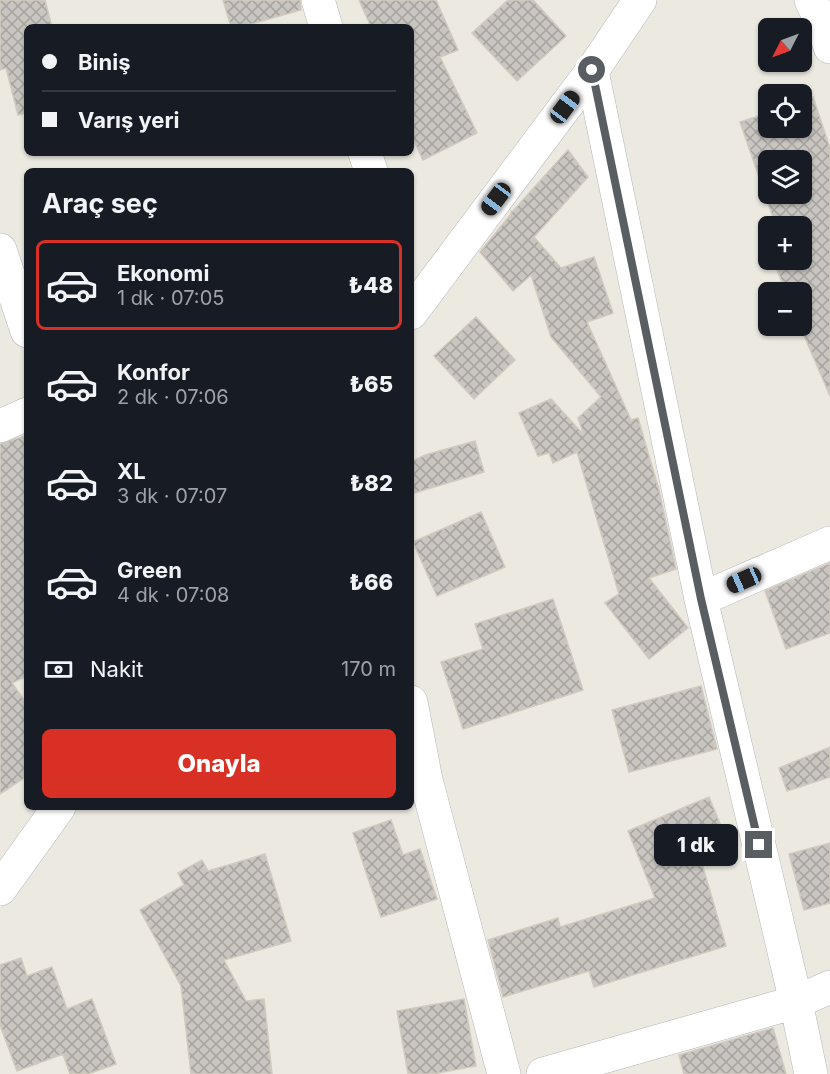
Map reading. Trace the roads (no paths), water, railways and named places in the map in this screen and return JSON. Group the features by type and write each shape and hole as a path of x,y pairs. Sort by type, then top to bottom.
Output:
{"street":[{"path":"318,0 325,24"},
{"path":"414,305 592,70 640,0"},
{"path":"811,0 824,27 830,47"},
{"path":"592,70 701,599 811,1074"},
{"path":"0,250 24,322"},
{"path":"0,426 24,415"},
{"path":"701,599 830,543"},
{"path":"414,718 426,780 504,1074"},
{"path":"0,889 57,810"},
{"path":"543,1074 796,1002 830,987"}]}
